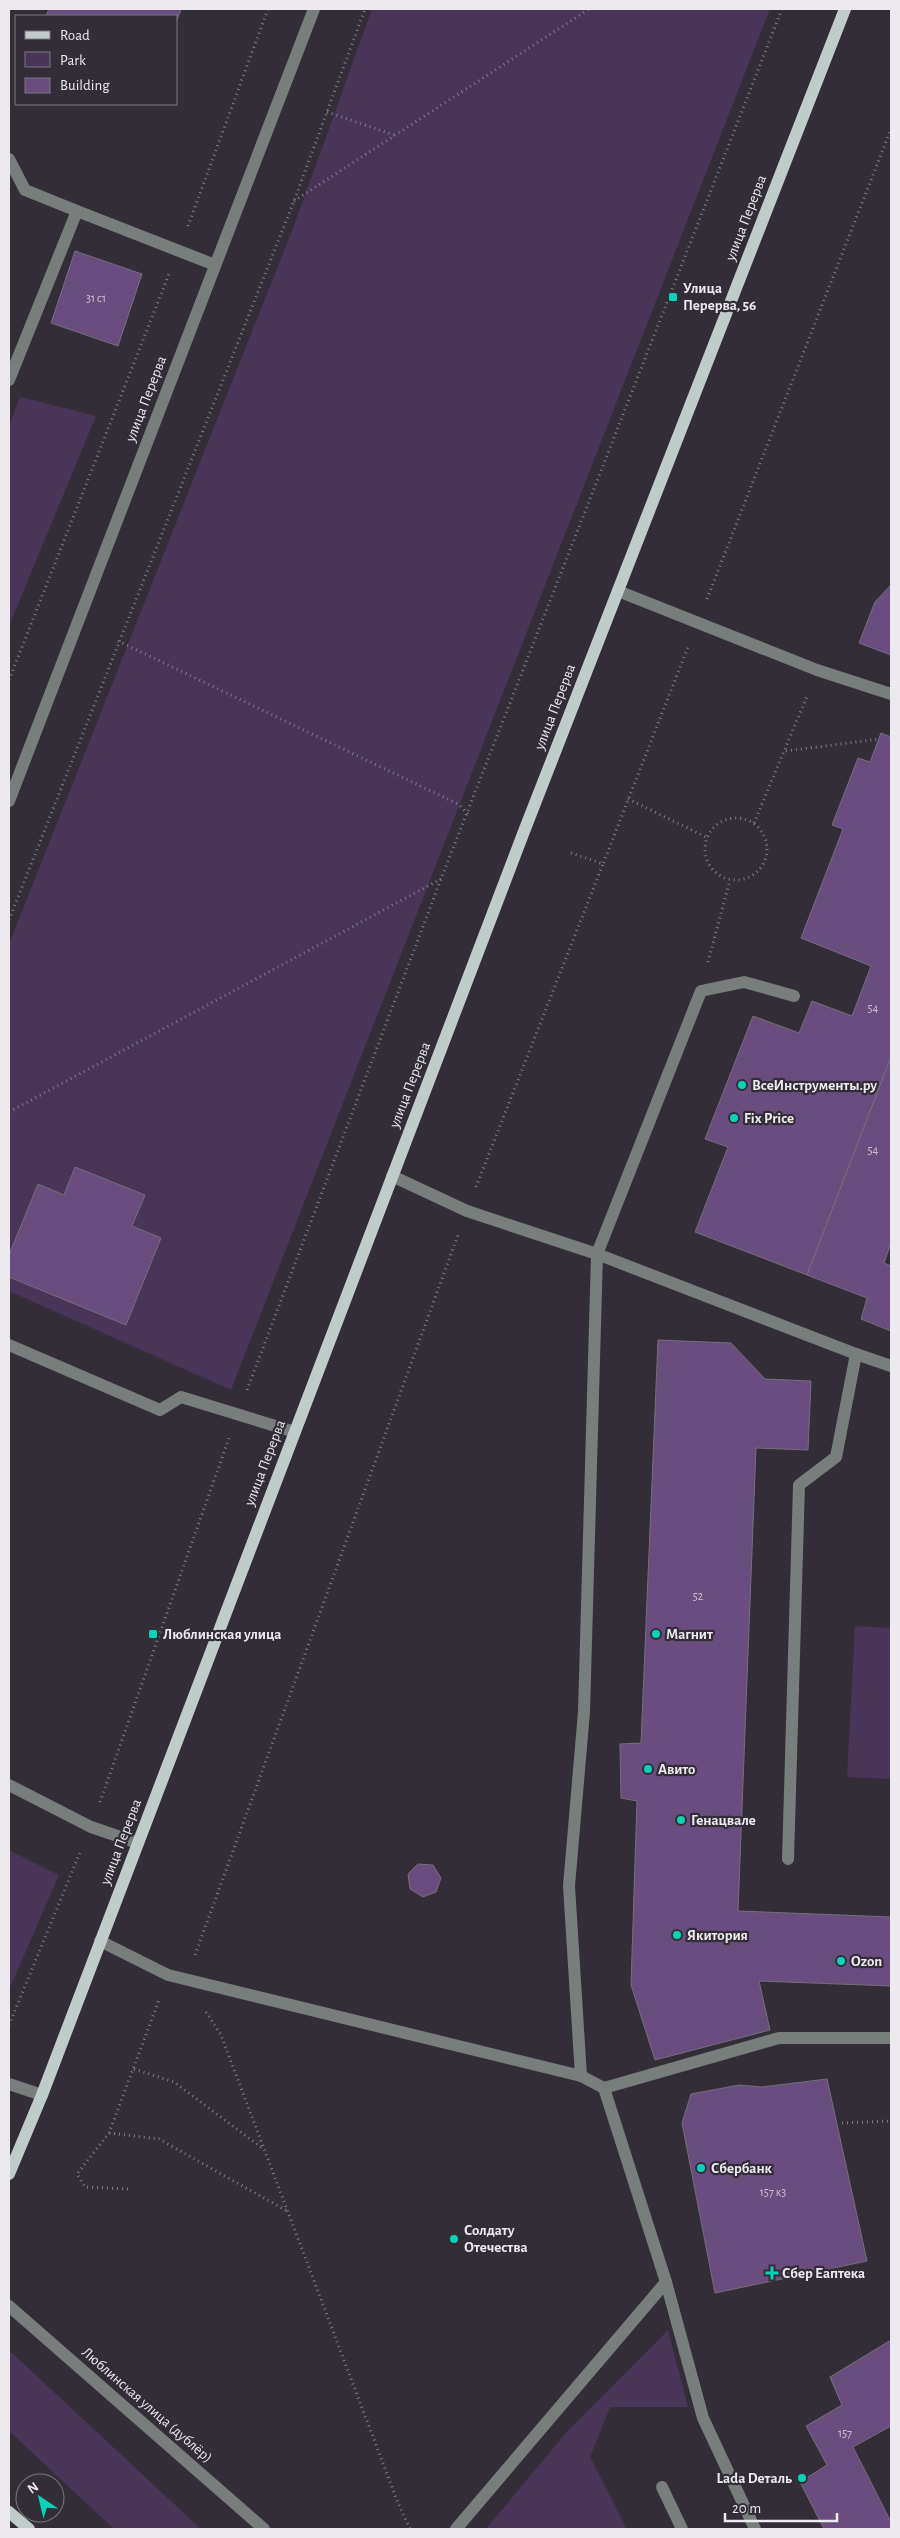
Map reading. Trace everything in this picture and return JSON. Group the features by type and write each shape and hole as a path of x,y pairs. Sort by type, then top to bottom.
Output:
{"main road":[{"name":"улица Перерва","path":"9,2174 42,2095 392,1176 845,9"},
{"path":"9,2512 29,2529"}],"street":[{"name":"улица Перерва","path":"9,801 314,9"},
{"path":"9,159 24,190 215,265"},
{"path":"9,380 77,211"},
{"path":"618,591 817,670 891,694"},
{"path":"581,2076 569,1886 584,1712 597,1254 700,991 744,982 794,996"},
{"path":"392,1176 466,1211 597,1254 891,1366"},
{"path":"9,1345 160,1410 181,1398 295,1432"},
{"path":"788,1859 799,1485 836,1457 856,1354"},
{"path":"9,1785 91,1827 138,1843"},
{"path":"100,1941 168,1975 581,2076 604,2088 779,2038 891,2038"},
{"path":"9,2084 42,2095"},
{"path":"604,2088 666,2282 703,2418 756,2529"},
{"path":"456,2529 666,2282"},
{"name":"Люблинская улица (дублёр)","path":"9,2306 264,2529"},
{"path":"662,2487 682,2529"}],"path":[{"path":"9,680 178,251 268,9"},
{"path":"9,920 294,201 365,9"},
{"path":"294,201 589,9"},
{"path":"9,2025 91,1827 238,1415 441,879 782,9"},
{"path":"327,112 394,135"},
{"path":"410,2529 220,2035 186,1979 466,1211 891,129"},
{"path":"118,641 458,804 468,814"},
{"path":"754,823 785,752 817,670"},
{"path":"785,752 879,739"},
{"path":"628,798 706,837"},
{"path":"736,817 754,823 764,836 767,853 761,868 747,879 730,880 714,872 704,856 706,837 718,823 736,817"},
{"path":"571,853 603,864"},
{"path":"9,1112 441,879"},
{"path":"700,991 730,880"},
{"path":"128,2189 85,2187 77,2174 110,2133 168,1975"},
{"path":"134,2069 174,2082 264,2149"},
{"path":"842,2123 891,2121"},
{"path":"110,2133 158,2139 287,2211"}],"green space":[{"path":"372,9 770,9 231,1390 9,1291 9,944 295,223"},
{"path":"20,397 96,416 9,626 9,426"},
{"path":"855,1626 891,1628 891,1779 847,1777"},
{"path":"9,1850 59,1875 9,1990"},
{"path":"668,2330 688,2407 610,2407 590,2457 627,2529 486,2529 564,2435"},
{"path":"9,2353 12,2353 201,2529 114,2529 65,2483 65,2473 54,2473 9,2431"}],"building":[{"path":"49,9 181,9 178,17 178,15 46,15"},
{"path":"75,251 142,274 118,346 51,323"},
{"path":"891,585 891,655 859,643 875,602"},
{"path":"881,733 891,737 891,1057 807,1275 695,1232 728,1147 705,1139 753,1016 799,1033 812,1001 852,1016 871,966 801,938 843,829 832,825 858,758 870,762"},
{"path":"891,1057 891,1243 884,1263 891,1266 891,1331 861,1319 867,1298 807,1275"},
{"path":"75,1167 145,1195 132,1226 161,1238 126,1325 9,1277 9,1255 38,1184 64,1195"},
{"path":"658,1340 731,1343 765,1379 811,1381 808,1450 756,1448 738,1911 891,1917 891,1986 759,1981 770,2030 655,2060 631,1985 637,1801 621,1798 620,1744 641,1743"},
{"path":"418,1864 433,1865 441,1878 436,1892 423,1897 410,1889 408,1874"},
{"path":"827,2079 867,2261 715,2293 682,2123 691,2094 739,2085 762,2087"},
{"path":"891,2340 891,2426 853,2447 891,2522 891,2529 824,2529 800,2482 827,2465 806,2426 842,2405 830,2377"}],"place":[{"name":"Улица Перерва, 56","path":"673,297"},
{"name":"ВсеИнструменты.ру","path":"742,1085"},
{"name":"Fix Price","path":"734,1118"},
{"name":"Люблинская улица","path":"153,1634"},
{"name":"Магнит","path":"656,1634"},
{"name":"Авито","path":"648,1769"},
{"name":"Генацвале","path":"681,1820"},
{"name":"Якитория","path":"677,1935"},
{"name":"Ozon","path":"841,1961"},
{"name":"Сбербанк","path":"701,2168"},
{"name":"Солдату Отечества","path":"454,2239"},
{"name":"Сбер Еаптека","path":"772,2273"},
{"name":"Lada Dеталь","path":"802,2478"}]}
